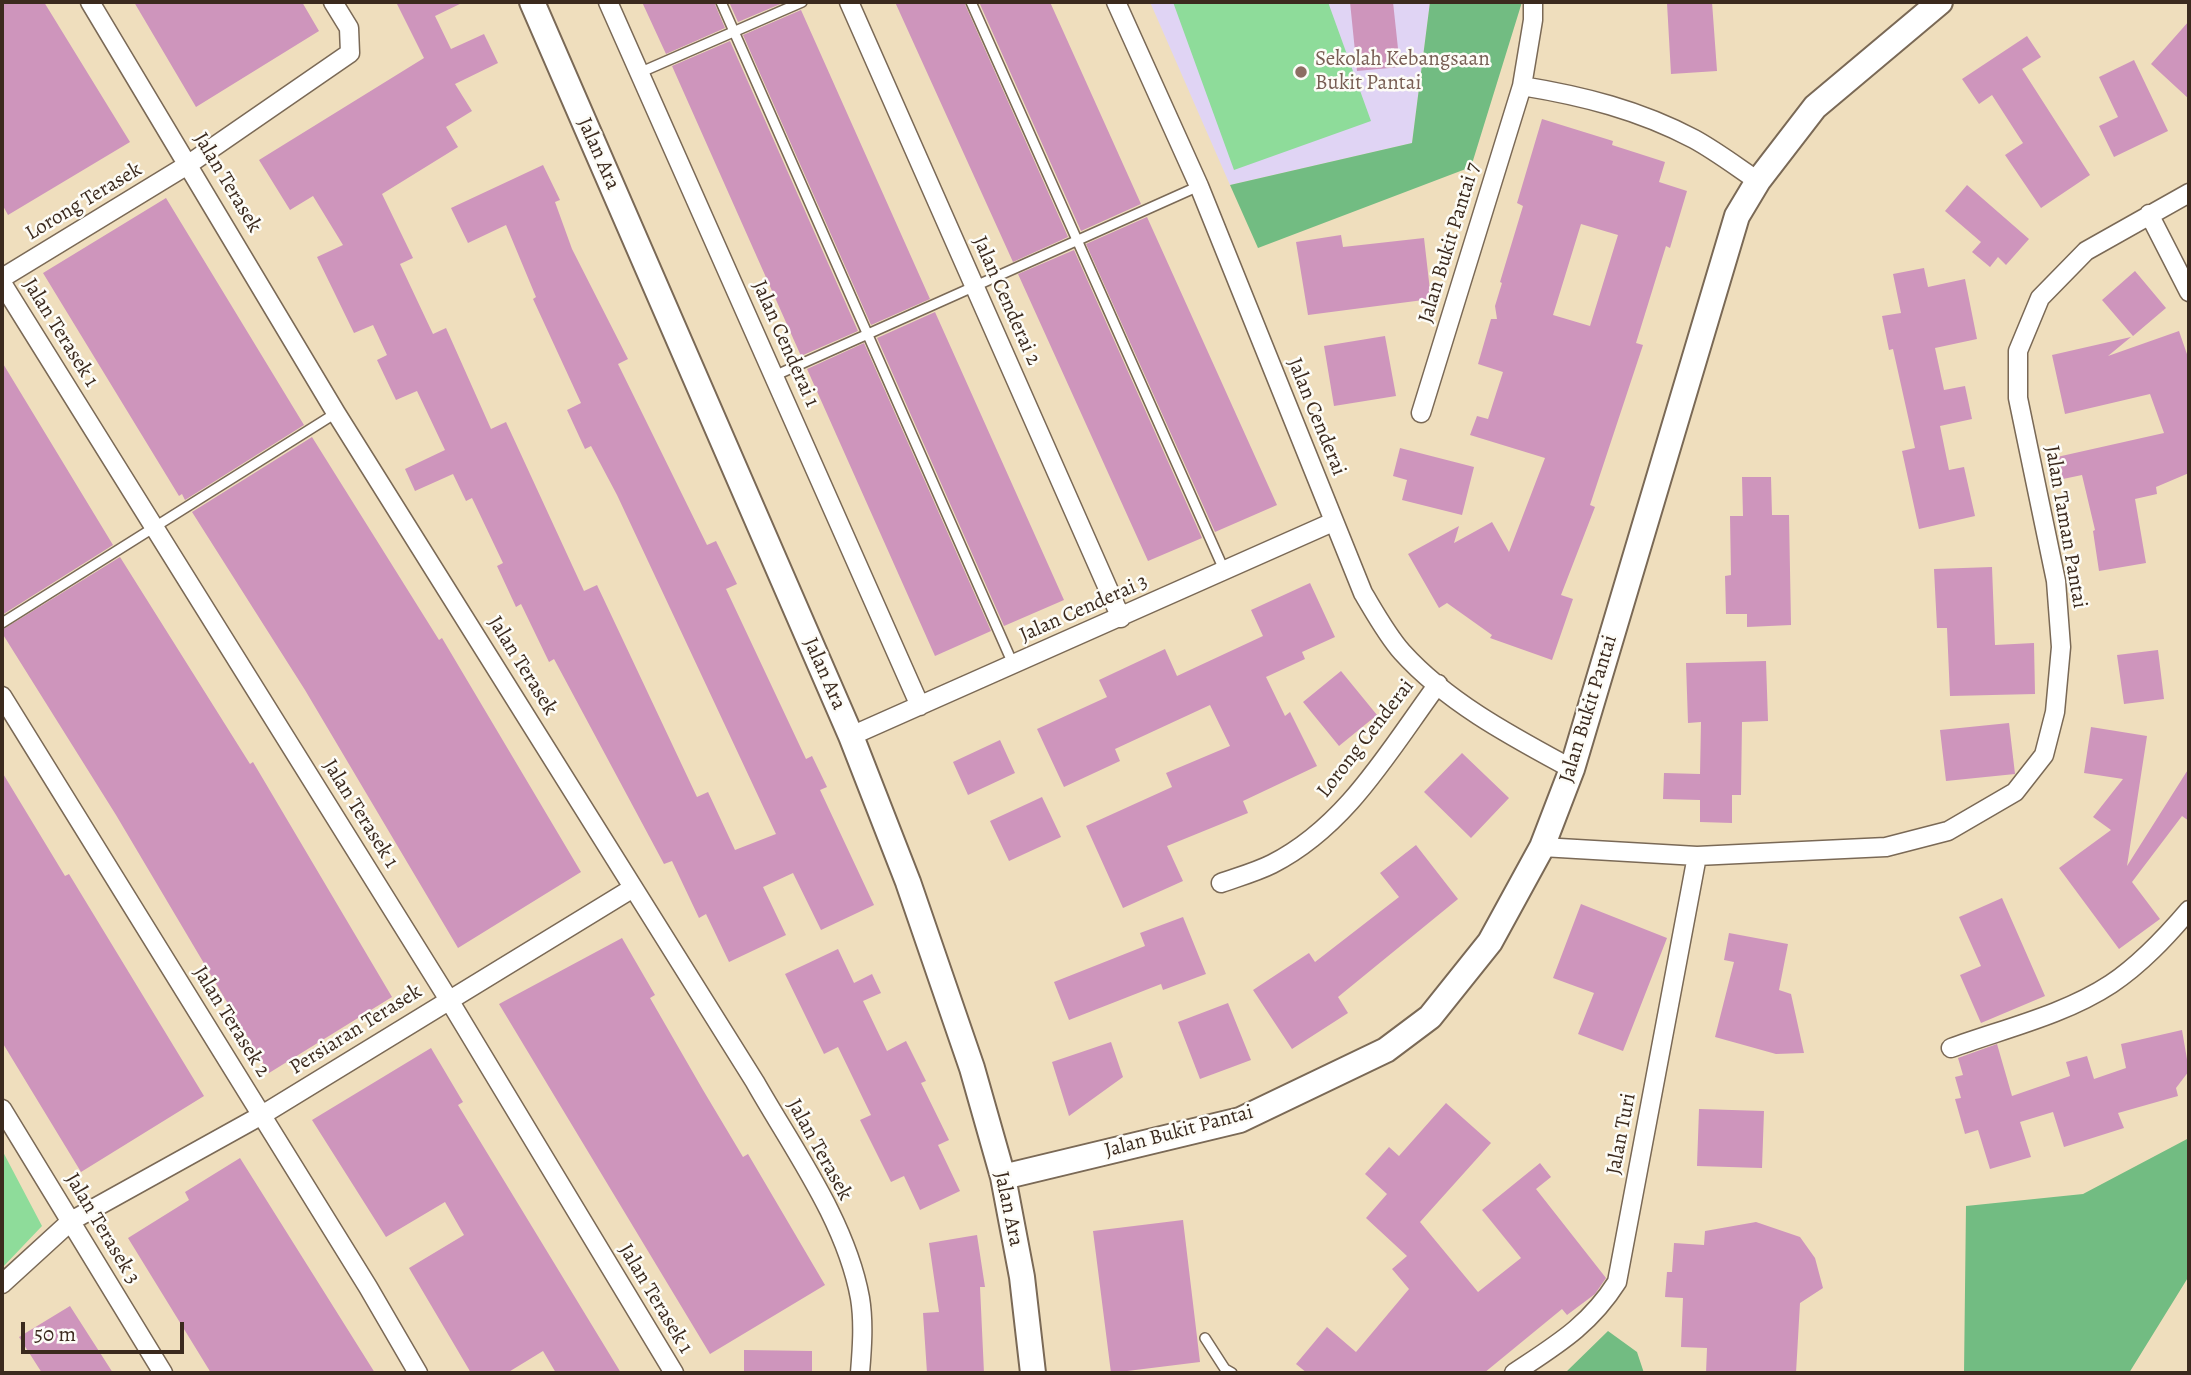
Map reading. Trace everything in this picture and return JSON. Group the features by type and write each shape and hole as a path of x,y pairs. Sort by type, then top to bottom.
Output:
{"street":[{"name":"Jalan Terasek","path":"90,2 336,413 755,1082 817,1191 847,1250 860,1300 860,1373"},
{"name":"Lorong Terasek","path":"2,280 189,164 350,52 349,28 333,2"},
{"name":"Jalan Ara","path":"532,2 851,736 908,882 968,1055 1003,1177 1022,1277 1033,1373"},
{"name":"Jalan Cenderai 1","path":"608,2 920,706"},
{"name":"Jalan Cenderai 2","path":"849,2 1121,618"},
{"name":"Jalan Cenderai","path":"1116,2 1199,186 1333,522 1363,593 1378,619 1402,652 1438,684 1500,730 1572,769"},
{"name":"Jalan Bukit Pantai 7","path":"1421,413 1522,86 1533,20 1533,2"},
{"name":"Jalan Bukit Pantai","path":"1003,1177 1240,1120 1386,1051 1430,1017 1460,983 1490,942 1542,847 1572,769 1737,216 1758,181 1815,107 1940,2"},
{"path":"1522,86 1582,96 1640,114 1695,140 1758,181"},
{"name":"Jalan Taman Pantai","path":"1542,847 1697,856 1909,843 1948,831 1988,811 2015,792 2044,755 2055,712 2061,647 2056,581 2018,398 2018,351 2040,298 2086,251 2189,192"},
{"path":"2149,214 2189,292"},
{"name":"Jalan Terasek 1","path":"2,280 449,1000 674,1373"},
{"name":"Jalan Cenderai 3","path":"851,736 1333,522"},
{"name":"Lorong Cenderai","path":"1221,883 1271,865 1317,836 1354,798 1438,684"},
{"name":"Jalan Terasek 2","path":"2,696 262,1115 418,1373"},
{"name":"Jalan Turi","path":"1514,1373 1574,1334 1598,1311 1617,1282 1697,856"},
{"name":"Persiaran Terasek","path":"2,1284 71,1221 262,1115 633,888"},
{"path":"1951,1048 2049,1013 2110,984 2160,943 2189,910"},
{"name":"Jalan Terasek 3","path":"2,1109 163,1373"}],"lane":[{"path":"721,2 1013,664"},
{"path":"639,73 802,2"},
{"path":"971,2 1225,572"},
{"path":"774,376 1199,186"},
{"path":"2,623 336,413"},
{"path":"1205,1338 1227,1372"}],"shaded area":[{"name":"Sekolah Kebangsaan Bukit Pantai","path":"1150,2 1430,2 1412,143 1230,185"}],"green space":[{"path":"1173,2 1328,2 1371,121 1234,170"},
{"path":"1430,2 1522,2 1471,167 1258,248 1230,185 1412,143"},
{"path":"2189,1138 2189,1276 2129,1373 1964,1373 1966,1206 2083,1194"},
{"path":"2,1150 42,1226 2,1268"},
{"path":"1608,1331 1637,1352 1644,1373 1565,1373"}],"building":[{"path":"2,2 44,2 130,142 8,215 2,204"},
{"path":"134,2 302,2 319,31 196,107"},
{"path":"396,2 464,2 435,16 451,49 484,34 498,63 455,84 472,111 446,127 458,147 382,194 413,258 400,264 433,334 446,328 491,429 506,422 584,591 597,585 697,797 708,792 735,850 776,834 617,495 591,446 585,449 567,410 581,403 533,299 536,297 506,225 468,243 451,208 543,165 560,200 555,202 572,249 628,359 618,364 707,545 716,541 737,584 726,589 806,759 812,756 827,787 820,790 874,905 821,930 793,873 763,887 786,935 729,962 706,914 699,918 672,861 664,864 554,659 549,662 521,604 516,607 497,566 503,563 472,498 466,501 453,474 415,491 405,469 445,450 417,391 396,400 377,360 387,355 373,325 354,333 317,257 343,245 313,196 290,210 259,160 424,58"},
{"path":"642,2 714,2 725,28 666,54"},
{"path":"729,2 785,2 738,22"},
{"path":"895,2 964,2 1068,237 1013,262"},
{"path":"979,2 1050,2 1141,204 1081,231"},
{"path":"1350,2 1393,2 1400,67 1357,71"},
{"path":"1712,2 1717,71 1671,74 1667,3"},
{"path":"801,10 930,299 871,325 743,35"},
{"path":"2189,21 2189,99 2151,64"},
{"path":"2027,36 2041,57 2022,69 2090,175 2041,208 2005,155 2023,143 1992,95 1979,104 1962,79"},
{"path":"730,41 858,331 801,356 672,66"},
{"path":"2134,60 2168,131 2114,157 2099,126 2118,117 2099,77"},
{"path":"1542,119 1613,141 1612,145 1665,162 1659,182 1687,191 1670,248 1666,246 1636,343 1643,345 1590,505 1595,507 1561,595 1573,599 1552,660 1490,638 1492,635 1447,603 1439,608 1408,554 1459,526 1454,543 1492,522 1509,552 1545,458 1470,435 1477,416 1488,419 1503,372 1478,364 1491,319 1497,319 1495,306 1502,283 1500,282 1523,206 1517,203","holes":["1581,224 1618,235 1590,326 1553,315"]},
{"path":"1967,185 2029,239 2006,265 1998,257 1990,267 1972,252 1981,242 1945,211"},
{"path":"166,198 304,425 185,500 182,494 179,496 43,273"},
{"path":"1147,217 1277,505 1215,532 1086,244"},
{"path":"1341,235 1343,247 1424,238 1431,299 1308,315 1296,242"},
{"path":"1074,250 1202,538 1148,561 1018,274"},
{"path":"1924,268 1928,287 1965,279 1977,339 1935,348 1944,390 1965,386 1972,419 1940,426 1949,470 1964,467 1975,516 1919,529 1902,451 1915,448 1893,349 1889,350 1882,316 1901,313 1893,274"},
{"path":"2135,271 2166,308 2133,336 2102,300"},
{"path":"935,312 1064,600 1004,626 877,338"},
{"path":"2179,331 2189,360 2189,473 2156,487 2157,494 2135,499 2146,563 2099,571 2095,530 2082,475 2063,479 2057,457 2164,433 2150,394 2065,414 2052,355 2131,337 2108,356"},
{"path":"1385,336 1396,396 1334,406 1324,346"},
{"path":"864,343 991,631 935,656 807,369"},
{"path":"2,362 113,545 2,615"},
{"path":"312,437 439,640 442,638 581,872 458,948 305,690 192,512"},
{"path":"1400,448 1474,467 1462,515 1402,500 1407,480 1393,476"},
{"path":"1742,477 1771,477 1772,515 1789,515 1791,625 1747,627 1747,614 1726,614 1725,576 1731,575 1730,516 1743,516"},
{"path":"120,557 250,764 253,762 392,997 269,1073 116,815 2,633 2,630"},
{"path":"1992,567 1995,645 2034,643 2035,694 1950,696 1947,628 1937,628 1934,569"},
{"path":"1310,583 1335,637 1302,652 1305,659 1266,677 1285,716 1290,712 1317,766 1243,801 1248,813 1167,846 1183,881 1123,908 1086,826 1172,787 1166,773 1230,746 1210,705 1115,749 1120,761 1064,787 1037,729 1107,697 1099,680 1165,649 1177,676 1263,636 1251,610"},
{"path":"2158,650 2164,699 2124,704 2117,655"},
{"path":"1766,661 1768,721 1742,722 1741,795 1732,795 1732,823 1700,822 1700,800 1663,799 1664,773 1700,774 1701,722 1688,723 1686,663"},
{"path":"1341,671 1377,715 1339,746 1303,702"},
{"path":"2009,723 2015,774 1946,781 1940,730"},
{"path":"2091,727 2147,736 2127,866 2189,768 2189,821 2182,816 2132,882 2160,919 2119,949 2059,868 2111,830 2093,817 2123,779 2084,773"},
{"path":"1000,740 1015,773 968,795 953,762"},
{"path":"1462,753 1509,798 1471,838 1424,792"},
{"path":"2,772 65,876 69,874 204,1096 81,1172 2,1042"},
{"path":"1042,797 1061,837 1009,861 990,821"},
{"path":"1416,845 1458,899 1338,997 1348,1013 1292,1049 1253,990 1309,953 1315,962 1399,897 1380,873"},
{"path":"2002,898 2045,996 1981,1023 1960,975 1981,966 1959,917"},
{"path":"1581,904 1667,938 1623,1051 1578,1034 1594,993 1553,978"},
{"path":"1183,917 1206,974 1163,990 1161,984 1069,1020 1054,982 1145,946 1140,933"},
{"path":"1729,933 1788,944 1779,990 1791,994 1804,1053 1776,1054 1715,1037 1734,962 1724,960"},
{"path":"622,938 655,995 650,998 703,1090 743,1157 748,1154 825,1285 710,1354 499,1004"},
{"path":"838,949 854,983 872,974 881,993 863,1001 887,1051 906,1041 926,1081 921,1083 949,1140 938,1145 960,1191 920,1210 904,1176 891,1182 860,1120 871,1115 838,1047 824,1054 785,974"},
{"path":"1228,1003 1251,1060 1200,1079 1178,1022"},
{"path":"2182,1030 2189,1071 2176,1088 2178,1096 2118,1113 2124,1128 2064,1147 2053,1112 2020,1122 2031,1157 1990,1169 1978,1130 1965,1134 1955,1099 1961,1098 1955,1077 1963,1075 1958,1058 1997,1044 2012,1096 2070,1076 2066,1062 2087,1056 2094,1079 2126,1068 2121,1044"},
{"path":"1111,1042 1123,1077 1069,1116 1052,1062"},
{"path":"431,1048 463,1102 458,1105 621,1373 556,1373 543,1351 507,1373 471,1373 409,1268 464,1235 445,1202 386,1237 312,1120"},
{"path":"1446,1103 1491,1143 1420,1222 1478,1292 1521,1258 1482,1210 1540,1163 1551,1177 1536,1189 1606,1278 1595,1294 1567,1315 1562,1309 1484,1373 1307,1373 1296,1364 1327,1327 1356,1352 1409,1289 1392,1269 1407,1256 1366,1218 1387,1194 1365,1174 1389,1147 1399,1156"},
{"path":"1699,1109 1764,1111 1762,1168 1697,1166"},
{"path":"240,1158 375,1373 211,1373 128,1238 189,1200 185,1192"},
{"path":"1183,1220 1200,1362 1111,1373 1093,1231"},
{"path":"1756,1222 1800,1237 1815,1258 1823,1288 1800,1303 1796,1373 1706,1373 1707,1348 1681,1347 1683,1298 1665,1297 1667,1272 1672,1272 1674,1243 1704,1245 1705,1231"},
{"path":"977,1235 985,1287 980,1287 984,1373 927,1373 923,1313 939,1312 929,1243"},
{"path":"70,1306 113,1373 42,1373 19,1337"},
{"path":"744,1350 812,1351 812,1373 744,1373"}],"place":[{"name":"Sekolah Kebangsaan Bukit Pantai","path":"1301,72"}]}
